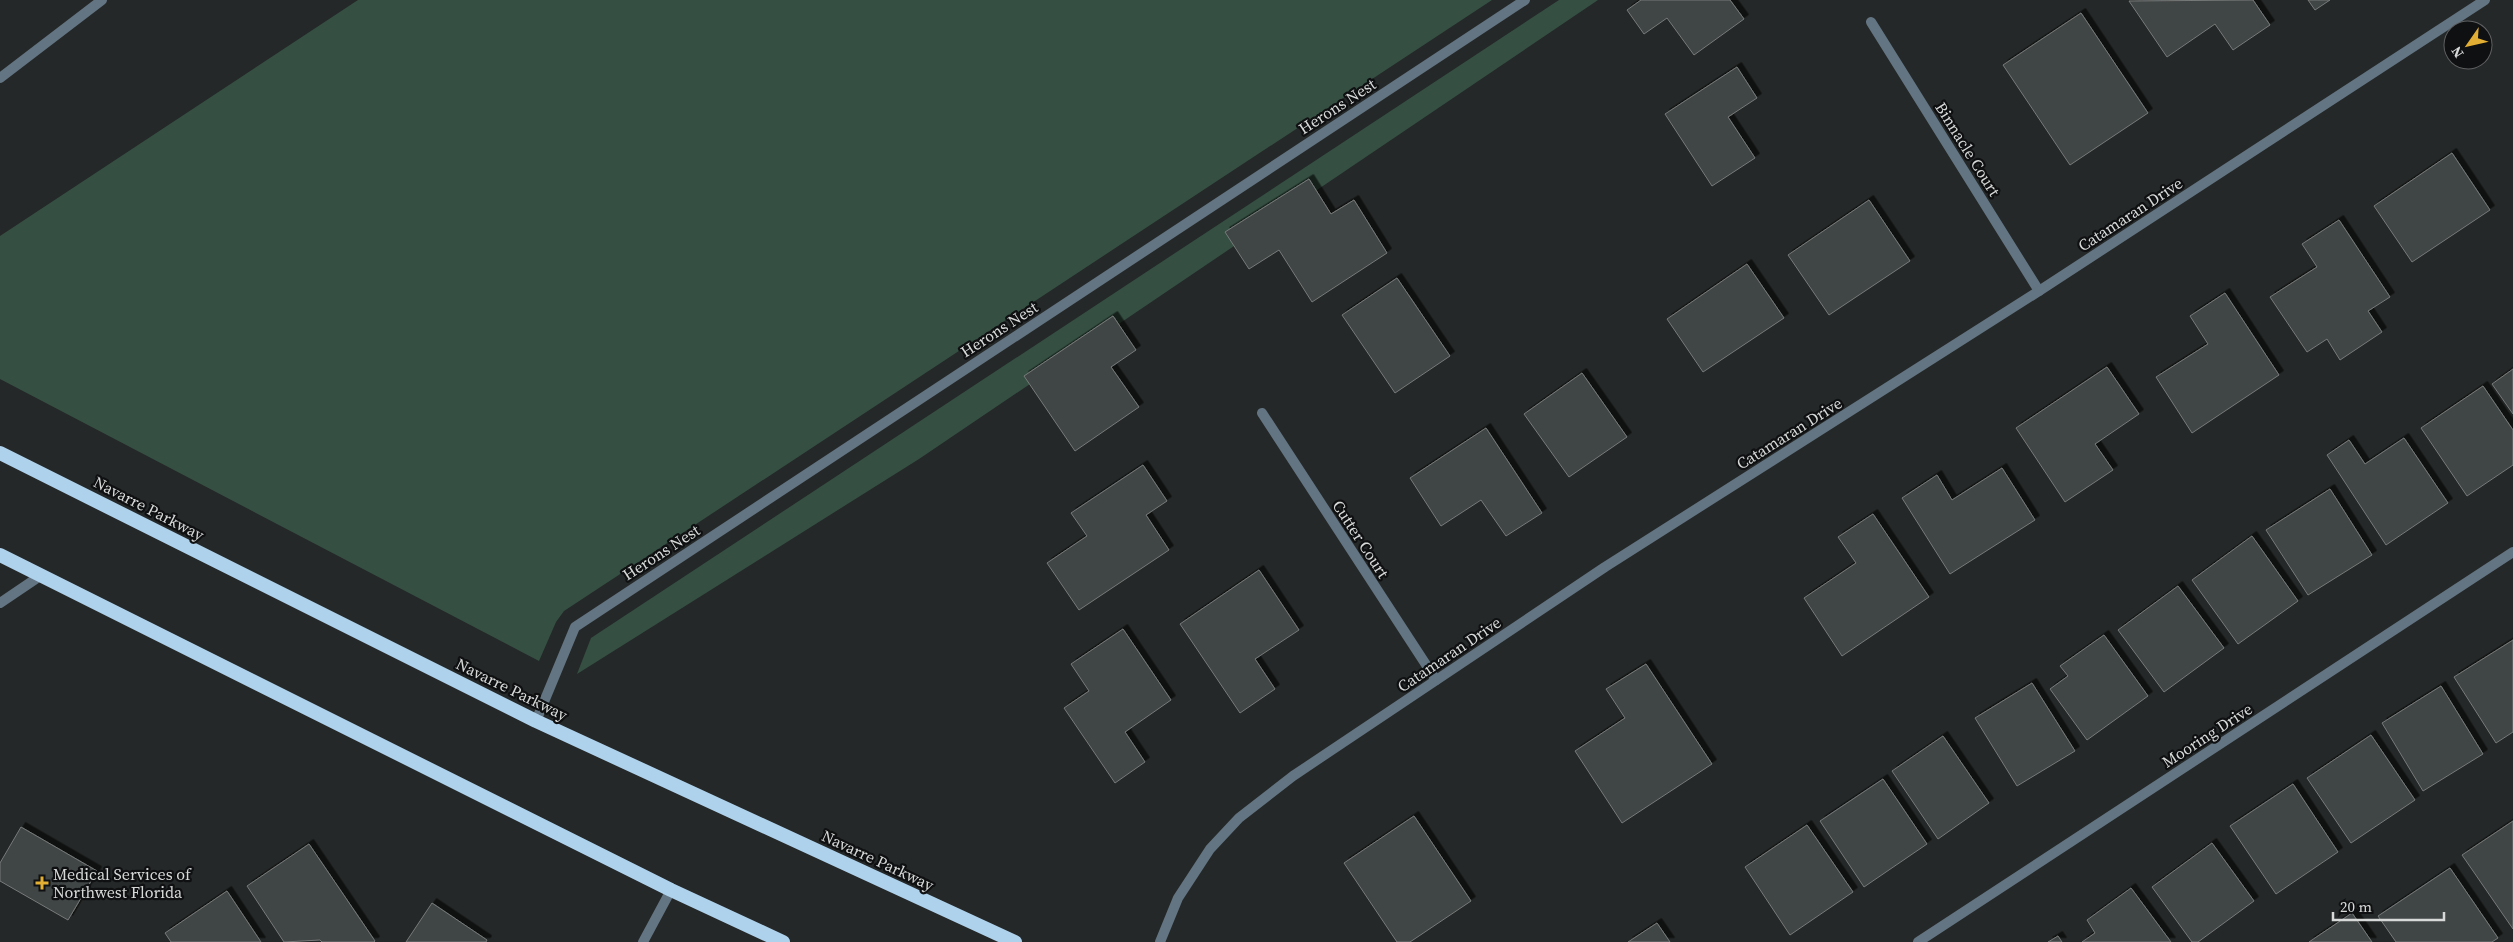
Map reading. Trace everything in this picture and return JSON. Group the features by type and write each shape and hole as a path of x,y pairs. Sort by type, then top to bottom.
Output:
{"highway":[{"name":"Navarre Parkway","path":"0,453 536,721 1014,942"},
{"path":"0,555 671,890 783,942"}],"street":[{"path":"0,78 102,0"},
{"name":"Herons Nest","path":"536,721 575,627 1525,0"},
{"name":"Catamaran Drive","path":"1160,942 1178,898 1210,849 1239,818 1293,776 1605,567 2039,291 2485,0"},
{"name":"Binnacle Court","path":"1871,22 2039,291"},
{"name":"Cutter Court","path":"1262,414 1436,680"},
{"name":"Mooring Drive","path":"1918,942 2513,552"},
{"path":"0,603 40,576"},
{"path":"643,942 671,890"}],"green space":[{"path":"358,0 1492,0 564,611 556,622 539,661 0,379 0,236"},
{"path":"1559,0 1598,0 919,459 577,674 591,638"}],"building":[{"path":"1641,0 1730,0 1744,19 1694,55 1667,18 1644,34 1627,10"},
{"path":"2253,0 2270,25 2233,50 2215,24 2167,57 2129,1"},
{"path":"2308,0 2330,0 2315,10"},
{"path":"2081,13 2148,113 2070,165 2003,65"},
{"path":"1737,67 1757,98 1728,117 1755,158 1712,186 1665,114"},
{"path":"2452,153 2490,210 2412,262 2374,206"},
{"path":"1309,179 1331,214 1354,200 1387,253 1312,302 1279,250 1249,269 1225,232"},
{"path":"1869,200 1910,261 1829,315 1788,255"},
{"path":"2339,220 2390,297 2368,311 2382,332 2340,360 2327,339 2307,352 2270,297 2317,267 2302,244"},
{"path":"1747,264 1784,318 1703,372 1667,319"},
{"path":"1397,278 1450,356 1395,393 1342,315"},
{"path":"2225,293 2279,375 2192,433 2156,377 2208,344 2190,316"},
{"path":"1113,316 1136,350 1111,367 1139,407 1075,451 1024,376"},
{"path":"2107,367 2139,414 2095,444 2113,470 2065,502 2016,428"},
{"path":"2513,369 2513,414 2492,384"},
{"path":"1582,373 1627,437 1569,477 1524,414"},
{"path":"2483,386 2513,430 2513,465 2467,496 2421,428"},
{"path":"1486,428 1542,513 1506,536 1481,500 1441,526 1410,478"},
{"path":"2404,438 2448,503 2386,545 2327,455 2349,440 2365,464"},
{"path":"1143,465 1167,501 1146,515 1169,550 1079,610 1047,563 1087,536 1071,513"},
{"path":"2002,468 2035,520 1950,574 1902,498 1937,475 1952,500"},
{"path":"2330,489 2372,555 2308,595 2266,530"},
{"path":"1873,514 1929,597 1842,656 1804,598 1856,563 1838,537"},
{"path":"2252,536 2298,601 2238,644 2192,580"},
{"path":"1259,570 1299,630 1255,659 1275,689 1240,713 1180,624"},
{"path":"2178,586 2224,648 2164,692 2118,630"},
{"path":"1123,629 1171,700 1125,732 1145,762 1115,783 1064,708 1089,691 1071,664"},
{"path":"2104,635 2148,696 2087,740 2050,689 2068,676 2060,666"},
{"path":"2513,640 2513,732 2496,743 2454,677"},
{"path":"1646,664 1712,764 1622,823 1575,751 1625,718 1606,689"},
{"path":"2032,683 2075,751 2017,786 1975,718"},
{"path":"2441,686 2483,754 2423,791 2382,723"},
{"path":"2371,735 2415,800 2351,843 2307,778"},
{"path":"1943,736 1989,803 1938,839 1892,771"},
{"path":"1883,779 1927,844 1864,887 1820,821"},
{"path":"2293,784 2338,852 2276,894 2230,826"},
{"path":"1414,816 1471,901 1410,942 1397,942 1344,863"},
{"path":"2513,821 2513,929 2462,855"},
{"path":"1807,825 1853,892 1790,935 1745,867"},
{"path":"21,827 97,871 68,920 0,881 0,863"},
{"path":"2212,843 2254,901 2198,942 2192,942 2152,887"},
{"path":"309,844 374,942 322,942 320,940 284,942 247,886"},
{"path":"2450,868 2498,938 2492,942 2396,942 2378,916"},
{"path":"2131,888 2171,942 2082,942 2095,933 2087,920"},
{"path":"227,891 261,942 171,942 165,933"},
{"path":"432,903 487,940 486,942 406,942"},
{"path":"2352,913 2372,942 2309,942"},
{"path":"1657,923 1670,942 1628,942"},
{"path":"2058,936 2062,942 2048,942"}],"place":[{"name":"Medical Services of Northwest Florida","path":"42,883"}]}
